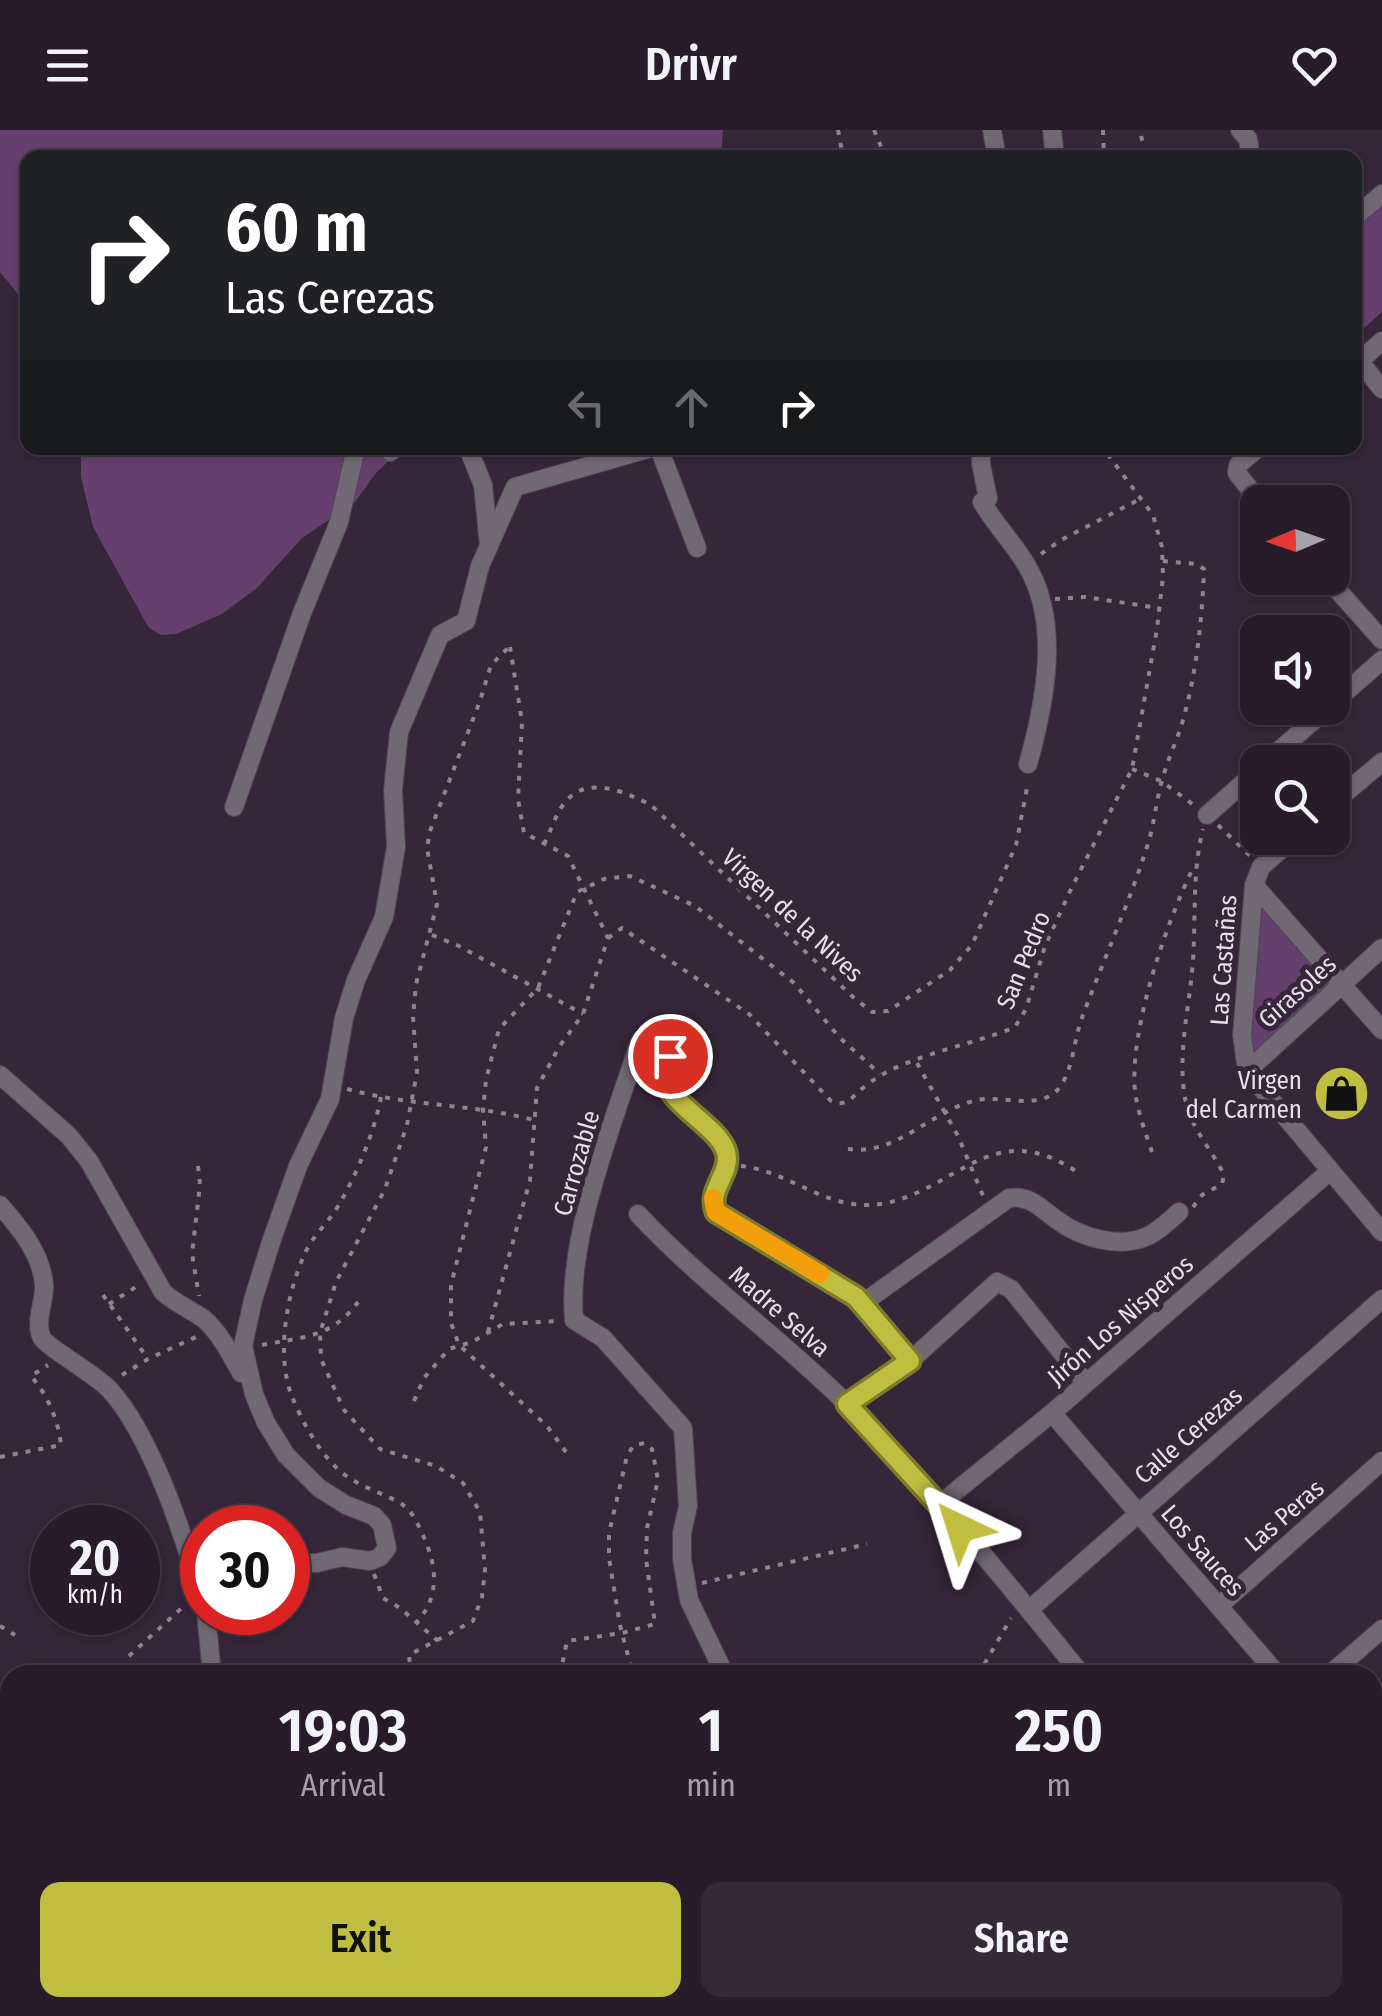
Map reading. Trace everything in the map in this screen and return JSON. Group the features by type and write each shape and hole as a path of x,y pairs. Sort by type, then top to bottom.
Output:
{"street":[{"path":"1362,211 1382,194"},
{"path":"1362,356 1382,341"},
{"path":"1362,368 1382,390"},
{"path":"234,807 338,522 354,455"},
{"path":"471,455 482,485 489,547"},
{"path":"266,1422 254,1394 243,1346 272,1239 333,1085 344,1018 356,980 384,917 396,847 393,790 400,732 440,635 466,621 489,547 516,487 627,455"},
{"path":"663,455 696,548"},
{"path":"981,455 988,498 982,502 1027,564 1044,600 1043,693 1028,764"},
{"path":"1245,485 1238,477 1238,464 1249,455"},
{"path":"1342,595 1382,640"},
{"path":"1350,688 1382,660"},
{"path":"1285,745 1308,725"},
{"path":"1350,789 1382,762"},
{"path":"1207,814 1240,786"},
{"name":"Las Castañas","path":"1247,1072 1242,1035 1254,885 1261,867 1275,855"},
{"path":"1254,885 1382,1030"},
{"name":"Girasoles","path":"1247,1072 1382,948"},
{"name":"Carrozable","path":"574,1320 571,1293 580,1236 640,1042 648,1037 657,1038 676,1066 672,1093 723,1144 727,1164"},
{"path":"1247,1072 1382,1232"},
{"path":"0,1075 69,1136 89,1161 163,1292 208,1324 227,1347 286,1455 319,1488 382,1524 387,1548 380,1557 370,1561 342,1557 310,1563"},
{"path":"727,1164 714,1190 712,1202 716,1212 863,1303 910,1361"},
{"name":"Jirón Los Nisperos","path":"940,1504 1052,1413 1330,1171"},
{"path":"863,1303 1010,1198 1020,1196 1085,1234 1118,1242 1146,1237 1179,1212"},
{"path":"0,1205 34,1251 44,1284 40,1335 48,1345 106,1386 142,1439 180,1527"},
{"name":"Madre Selva","path":"638,1214 677,1256 847,1404 940,1504 1074,1665"},
{"path":"847,1404 910,1361 997,1282 1010,1289 1086,1383"},
{"name":"Calle Cerezas","path":"1025,1605 1382,1299"},
{"path":"574,1320 603,1338 683,1428 688,1506 682,1559 689,1600 720,1665"},
{"name":"Los Sauces","path":"1052,1413 1269,1665"},
{"name":"Las Peras","path":"1219,1606 1382,1461"},
{"path":"1341,1665 1382,1629"},
{"path":"208,1635 211,1665"}],"path":[{"path":"874,130 882,149"},
{"path":"1141,136 1145,150"},
{"name":"San Pedro","path":"608,938 622,928 730,999 838,1104 848,1102 880,1074 1015,1027 1026,1009 1058,916 1132,768 1159,608 1162,561 1153,515 1109,455"},
{"path":"1027,564 1060,540 1142,498"},
{"path":"848,1148 867,1151 894,1141 973,1101 1037,1100 1058,1090 1150,836 1161,781 1181,726 1202,626 1204,569 1196,564 1162,561"},
{"path":"1044,600 1085,597 1159,608"},
{"path":"410,1665 409,1655 472,1621 482,1597 485,1570 480,1512 462,1483 436,1466 380,1450 344,1410 321,1358 320,1334 336,1282 386,1189 399,1154 417,1072 413,1017 416,984 437,904 427,848 430,831 490,665 510,646 522,722 518,755 524,833 568,856 608,938 583,1014 537,1088 530,1180 488,1332"},
{"name":"Virgen de la Nives","path":"544,844 566,800 584,790 619,790 651,805 853,997 872,1012 888,1011 950,970 972,945 1016,845 1028,788 1028,764"},
{"path":"1152,1152 1135,1093 1135,1065 1148,992 1196,864 1207,814"},
{"path":"1179,1212 1198,1206 1202,1195 1222,1184 1224,1175 1188,1112 1183,1085 1196,864"},
{"path":"566,1452 546,1426 460,1346 450,1323 451,1285 486,1147 484,1110 491,1054 499,1029 538,988 577,892 604,880 630,876 695,906 794,983 840,1037 880,1074"},
{"path":"431,934 583,1014"},
{"path":"917,1062 992,1210"},
{"path":"333,1085 381,1098 534,1120"},
{"path":"381,1098 372,1134 340,1205 306,1252 284,1341 290,1389 302,1419 322,1448 343,1474 408,1508 420,1530 436,1575 428,1609 416,1623"},
{"path":"727,1164 756,1168 823,1199 857,1206 908,1198 969,1163 1029,1152 1053,1156 1078,1172"},
{"path":"106,1386 208,1324 192,1254 200,1185 198,1166"},
{"path":"110,1304 153,1276"},
{"path":"103,1295 148,1358"},
{"path":"243,1346 320,1334 346,1319 358,1302"},
{"path":"414,1401 424,1378 449,1349 503,1324 574,1320"},
{"path":"0,1457 61,1445 55,1417 44,1392 31,1376 64,1354"},
{"path":"562,1665 566,1642 622,1634 655,1624 646,1528 658,1480 652,1449 644,1443 630,1450 609,1533 609,1558 622,1634 631,1665"},
{"path":"688,1586 867,1544"},
{"path":"370,1561 383,1598 438,1641"},
{"path":"985,1665 1025,1605"},
{"path":"129,1656 180,1612"},
{"path":"0,1626 15,1635"}],"shaded area":[{"path":"0,130 723,130 722,150 20,150 20,296 0,272"},
{"path":"1382,200 1382,312 1362,330 1362,218"},
{"path":"81,455 395,455 355,502 301,539 257,588 222,614 176,634 161,635 149,628 93,527 81,477"},
{"path":"1259,900 1335,984 1251,1060 1248,1049"}],"slow traffic":[{"path":"713,1198 716,1212 820,1274"}],"place":[{"name":"Virgen del Carmen","path":"1341,1094"}],"route":[{"path":"670,1056 676,1066 672,1093 694,1119 714,1134 728,1155 714,1190 712,1202 716,1212 856,1297 910,1361 847,1404 960,1528"}]}
